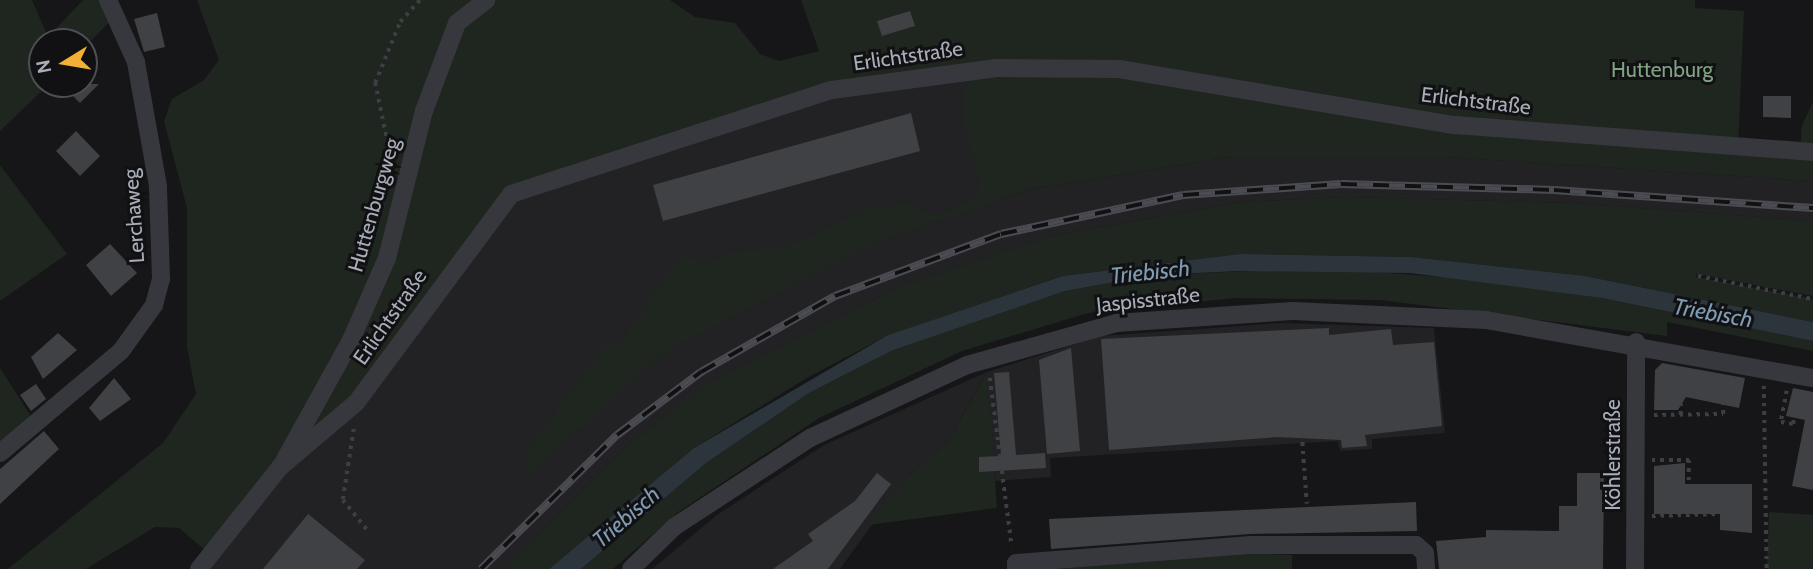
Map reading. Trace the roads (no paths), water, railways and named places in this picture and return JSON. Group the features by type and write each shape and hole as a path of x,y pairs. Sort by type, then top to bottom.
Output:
{"street":[{"name":"Lerchaweg","path":"0,453 121,351 142,327 158,291 158,186 136,62 108,0"},
{"name":"Huttenburgweg","path":"280,467 351,340 387,258 424,111 457,23 473,0"},
{"path":"457,23 486,0"},
{"name":"Erlichtstraße","path":"199,569 280,467 356,404 511,194 764,108 848,87 997,68 1119,69 1455,125 1813,152"},
{"name":"Jaspisstraße","path":"631,569 674,527 810,438 988,358 1116,323 1293,311 1486,320 1636,342 1813,378"},
{"name":"Köhlerstraße","path":"1634,569 1636,342"},
{"path":"1016,566 1221,545 1416,545 1425,553 1426,569"}],"water":[{"name":"Triebisch","path":"1240,254 1411,257 1585,276 1813,322 1813,341 1602,298 1410,273 1239,271 1153,275 1065,291 891,351 809,393 706,463 581,569 549,569 694,448 888,335 1063,276"}],"railway":[{"path":"481,569 617,435 701,372 835,296 1001,234 1183,195 1341,184 1554,190 1813,208"}],"park label":[{"name":"Huttenburg","path":"1662,70"}]}
